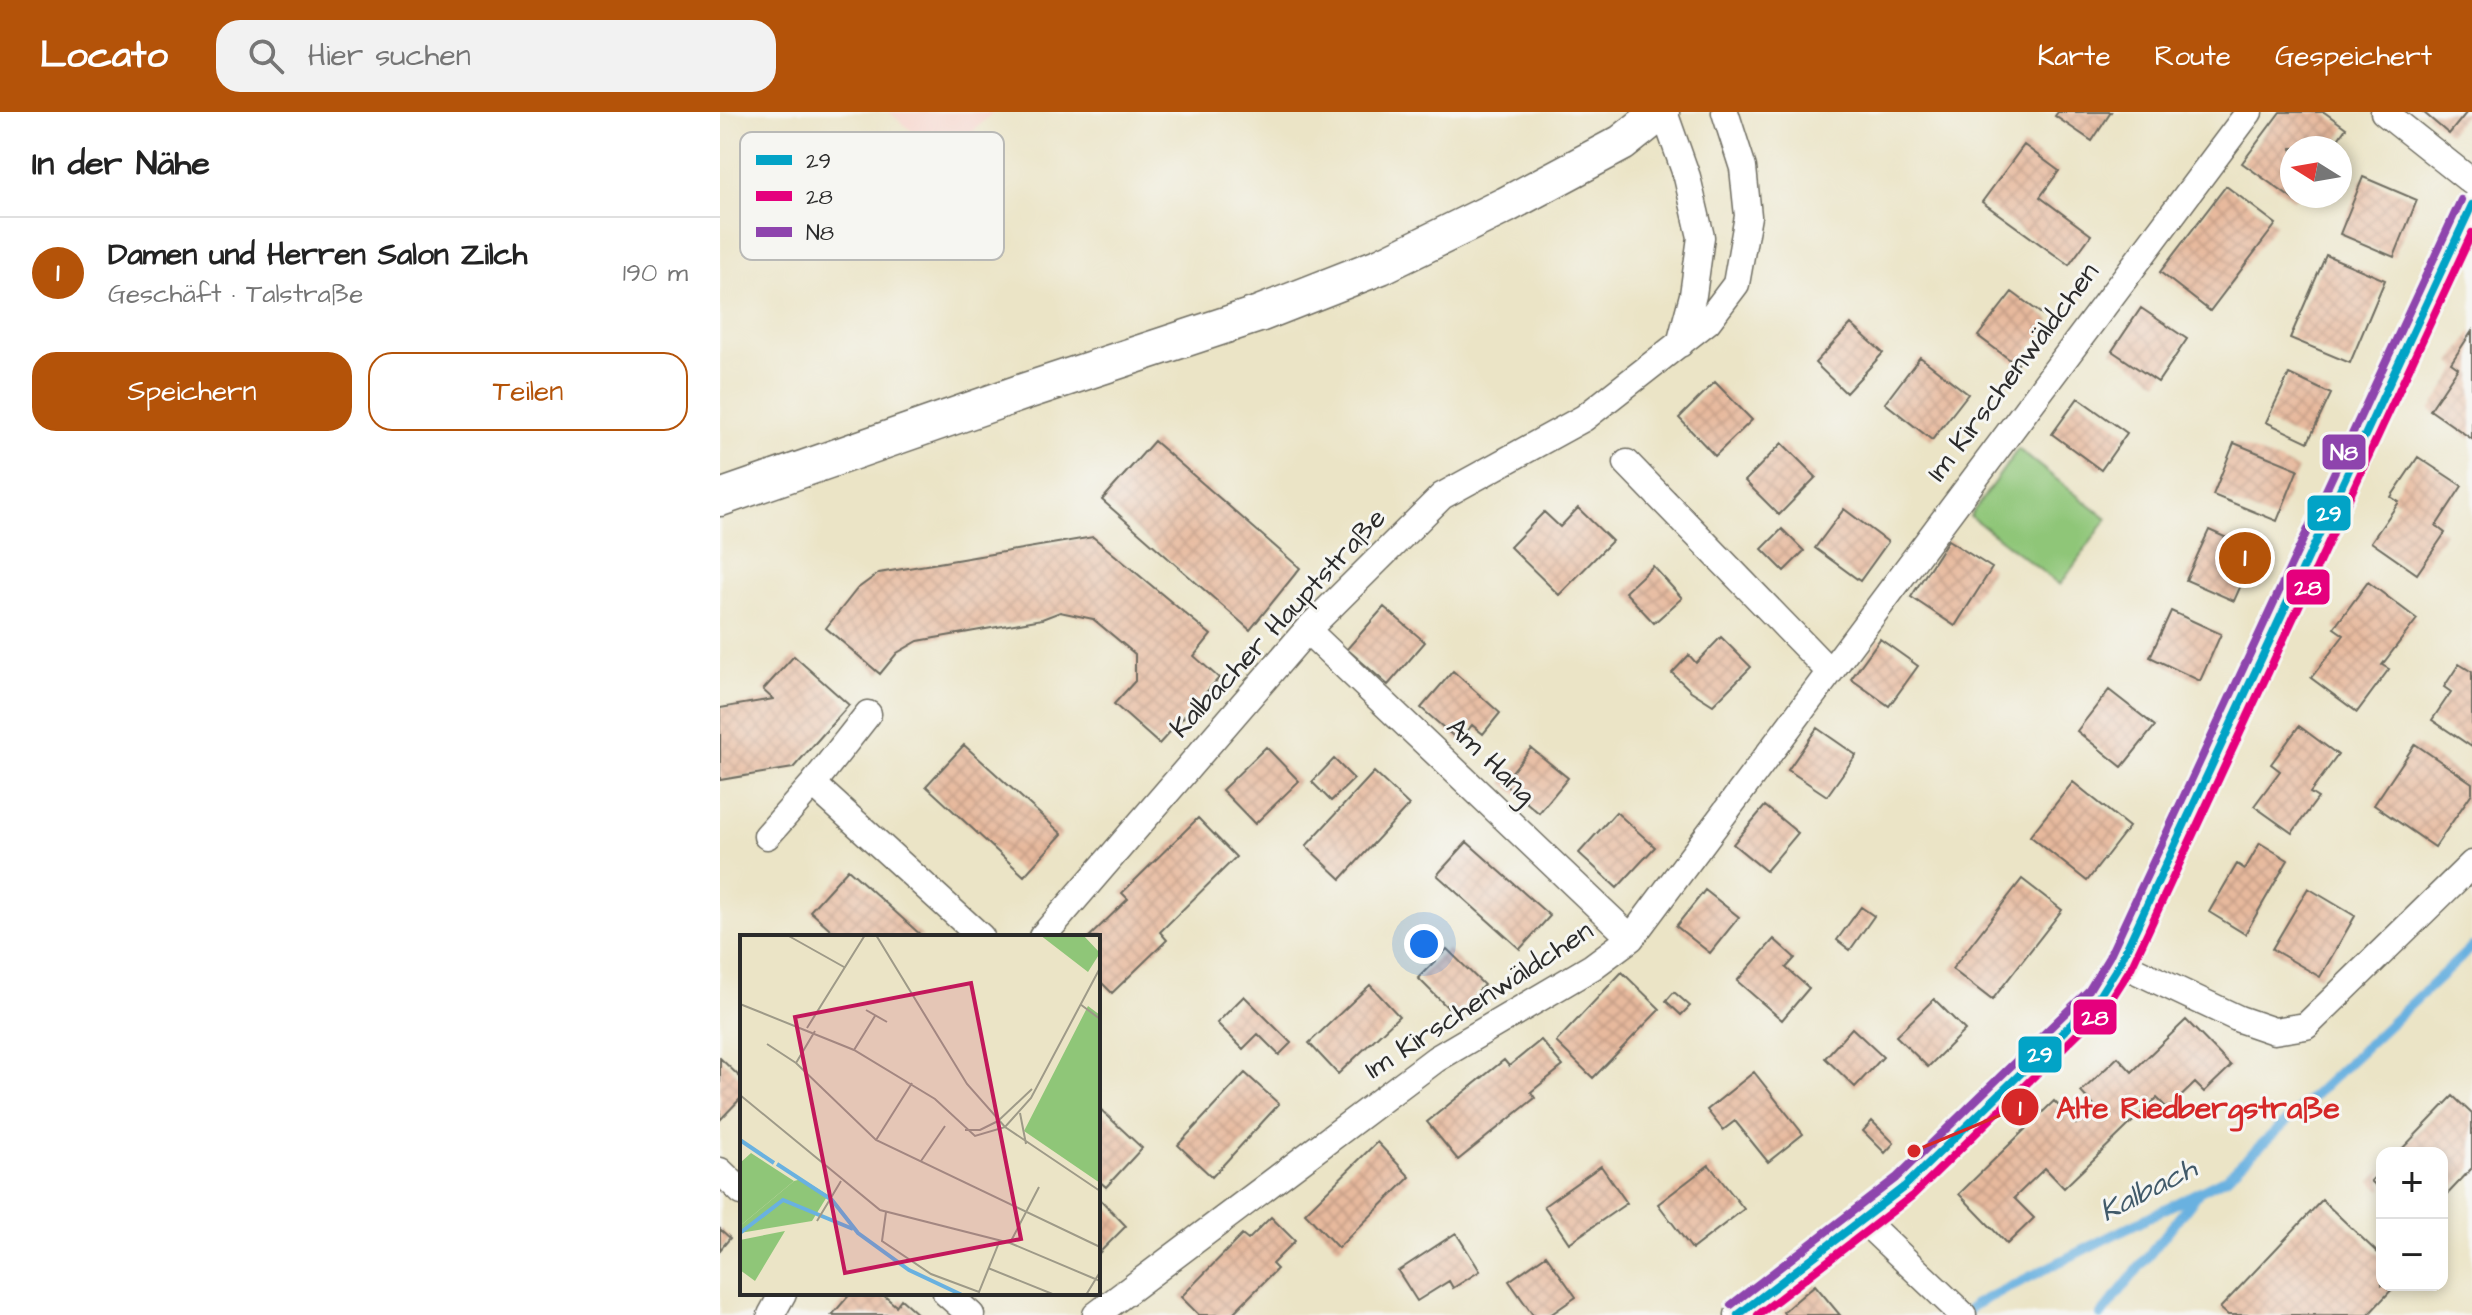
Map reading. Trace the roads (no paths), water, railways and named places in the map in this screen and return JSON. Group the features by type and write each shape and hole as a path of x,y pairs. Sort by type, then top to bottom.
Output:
{"main road":[{"path":"720,498 1259,314 1381,266 1506,205 1622,143 1662,112"}],"street":[{"path":"1662,112 1687,177 1701,237 1693,295 1680,344"},
{"name":"Kalbacher Hauptstraße","path":"1044,935 1307,630 1442,496 1584,418 1708,321 1736,284 1748,216 1743,168 1725,112"},
{"name":"Im Kirschenwäldchen","path":"1096,1315 1436,1059 1592,967 1631,938 2249,112"},
{"path":"2384,112 2472,182"},
{"path":"1738,1315 1904,1187 2098,998 2120,963 2462,253 2472,205"},
{"path":"1627,463 1829,671"},
{"name":"Am Hang","path":"1307,630 1631,938"},
{"path":"767,836 868,714"},
{"path":"813,784 979,935"},
{"path":"2120,963 2239,1019 2274,1031 2306,1026 2472,864"},
{"path":"720,1171 740,1190"},
{"path":"1861,1218 1957,1310"},
{"path":"771,1315 782,1295"},
{"path":"948,1295 971,1315"}],"waterway":[{"name":"Kalbach","path":"1965,1315 1974,1305 2226,1178 2472,947"},
{"path":"2101,1315 2197,1195"}],"place":[{"name":"Damen und Herren Salon Zilch","path":"2245,558"},
{"name":"Alte Riedbergstraße","path":"1914,1151"}]}
